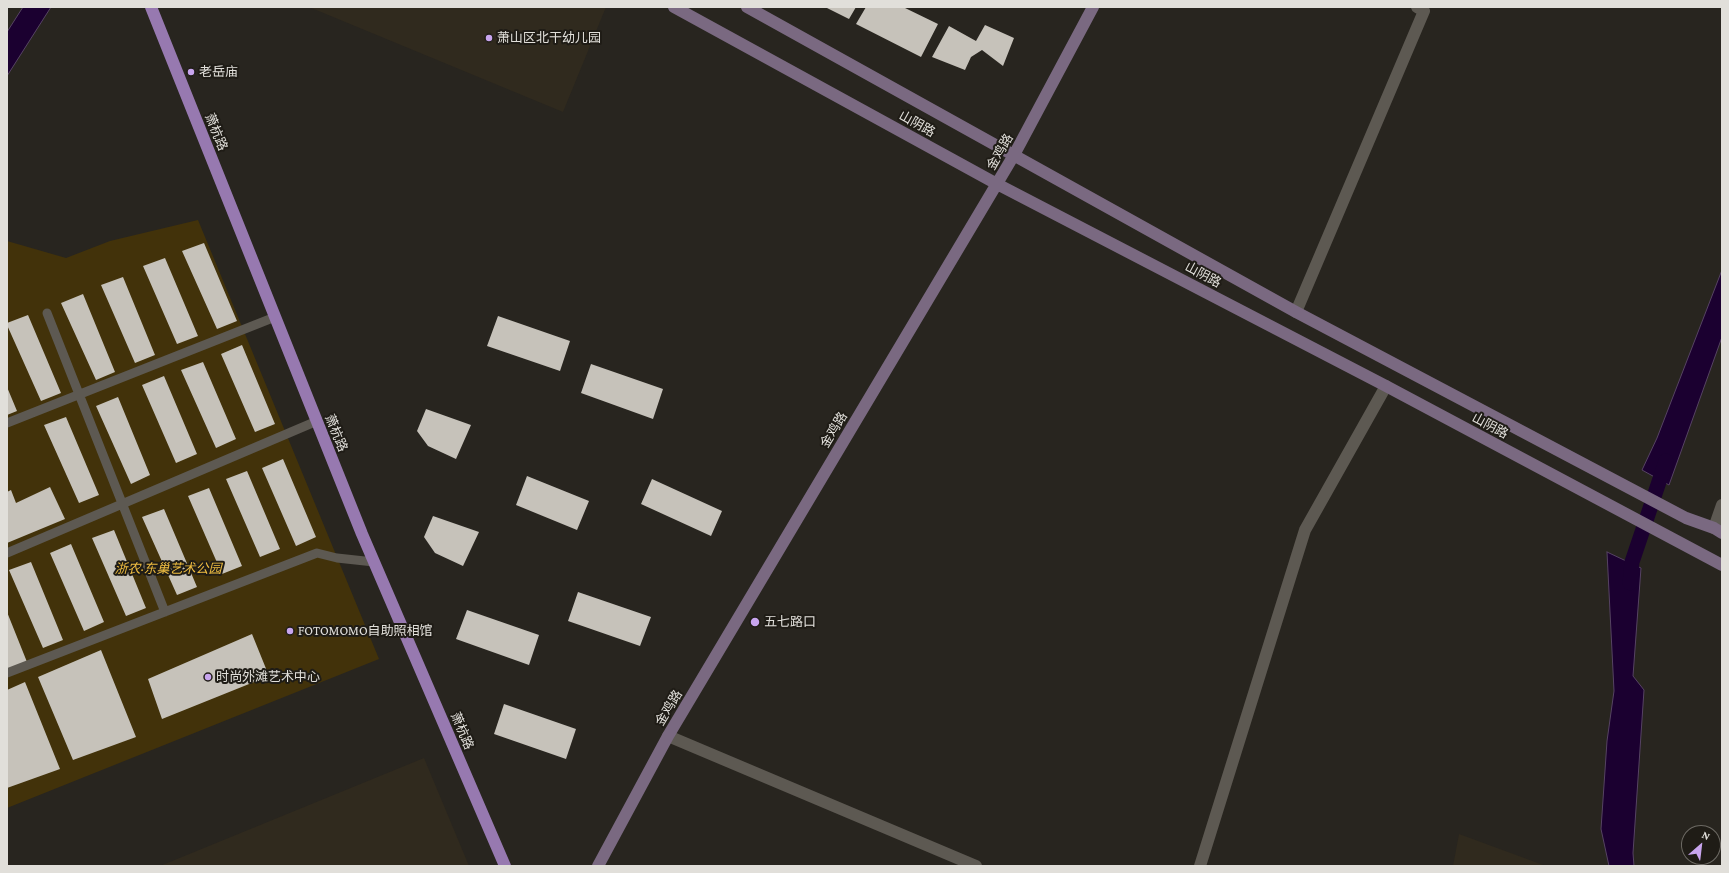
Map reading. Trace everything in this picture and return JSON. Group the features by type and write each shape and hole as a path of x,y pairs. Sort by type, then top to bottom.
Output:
{"main road":[{"name":"萧杭路","path":"150,7 374,562 505,866"},
{"name":"山阴路","path":"674,7 998,184 1386,386 1722,565"},
{"name":"山阴路","path":"747,7 1296,312 1686,518 1718,530"},
{"name":"金鸡路","path":"598,866 668,736 998,184 1093,7"}],"street":[{"path":"1296,312 1424,11 1417,7"},
{"path":"1200,866 1305,530 1386,386"},
{"path":"1718,530 1722,505"},
{"path":"668,736 976,866"}],"lane":[{"path":"47,313 165,612"},
{"path":"7,423 275,317"},
{"path":"7,553 317,422"},
{"path":"7,673 317,553 337,558 374,562"}],"shaded area":[{"path":"23,7 51,7 7,76 7,32"},
{"name":"萧山区北干幼儿园","path":"309,7 606,7 563,112"},
{"path":"1722,270 1722,337 1669,485 1642,470 1657,438"},
{"path":"1607,552 1641,568 1633,676 1644,690 1633,853 1634,866 1609,866 1601,829 1607,741 1614,691"},
{"path":"424,758 469,866 160,866"},
{"path":"1459,834 1546,866 1453,866"}],"green space":[{"name":"浙农·东巢艺术公园","path":"198,220 379,659 7,808 7,241 66,258 110,241"}],"building":[{"path":"825,7 856,7 849,19"},
{"path":"866,7 903,7 938,24 921,57 856,24"},
{"path":"985,25 1014,38 1003,66 982,50 971,57 965,70 932,57 949,26 976,41"},
{"path":"204,243 237,321 217,329 182,251"},
{"path":"165,258 198,336 177,344 143,266"},
{"path":"123,277 155,355 135,363 101,285"},
{"path":"83,294 115,372 96,380 61,303"},
{"path":"28,315 61,393 41,401 7,325 7,323"},
{"path":"498,316 570,341 560,371 487,346"},
{"path":"242,345 275,424 255,432 221,354"},
{"path":"203,362 236,439 216,448 181,370"},
{"path":"591,364 663,389 653,419 581,393"},
{"path":"164,376 197,454 176,463 142,385"},
{"path":"7,387 17,411 7,415"},
{"path":"118,397 150,475 131,484 96,406"},
{"path":"426,409 471,425 456,459 428,446 417,431"},
{"path":"66,417 99,495 79,503 44,425"},
{"path":"283,459 316,537 296,546 262,468"},
{"path":"247,471 280,549 260,557 226,479"},
{"path":"527,476 589,501 577,530 516,505"},
{"path":"652,479 722,511 711,536 641,504"},
{"path":"50,487 65,519 7,543 7,492 11,490 16,503"},
{"path":"209,488 242,566 222,574 188,496"},
{"path":"164,509 197,587 177,595 142,517"},
{"path":"433,516 479,532 463,566 435,553 424,537"},
{"path":"114,530 146,608 126,616 92,538"},
{"path":"71,544 104,622 84,631 50,553"},
{"path":"31,562 63,640 43,648 9,570"},
{"path":"578,592 651,617 640,646 568,621"},
{"path":"467,610 539,635 529,665 456,639"},
{"path":"7,612 27,662 7,669"},
{"name":"时尚外滩艺术中心","path":"252,634 269,676 162,719 148,679"},
{"path":"101,650 136,737 73,760 38,677"},
{"path":"25,682 60,769 7,788 7,690"},
{"path":"504,704 576,729 566,759 494,734"}],"waterway":[{"path":"1630,583 1632,562 1666,461"}],"place":[{"name":"萧山区北干幼儿园","path":"489,38"},
{"name":"老岳庙","path":"191,72"},
{"name":"五七路口","path":"755,622"},
{"name":"FOTOMOMO自助照相馆","path":"290,631"},
{"name":"时尚外滩艺术中心","path":"208,677"}]}
